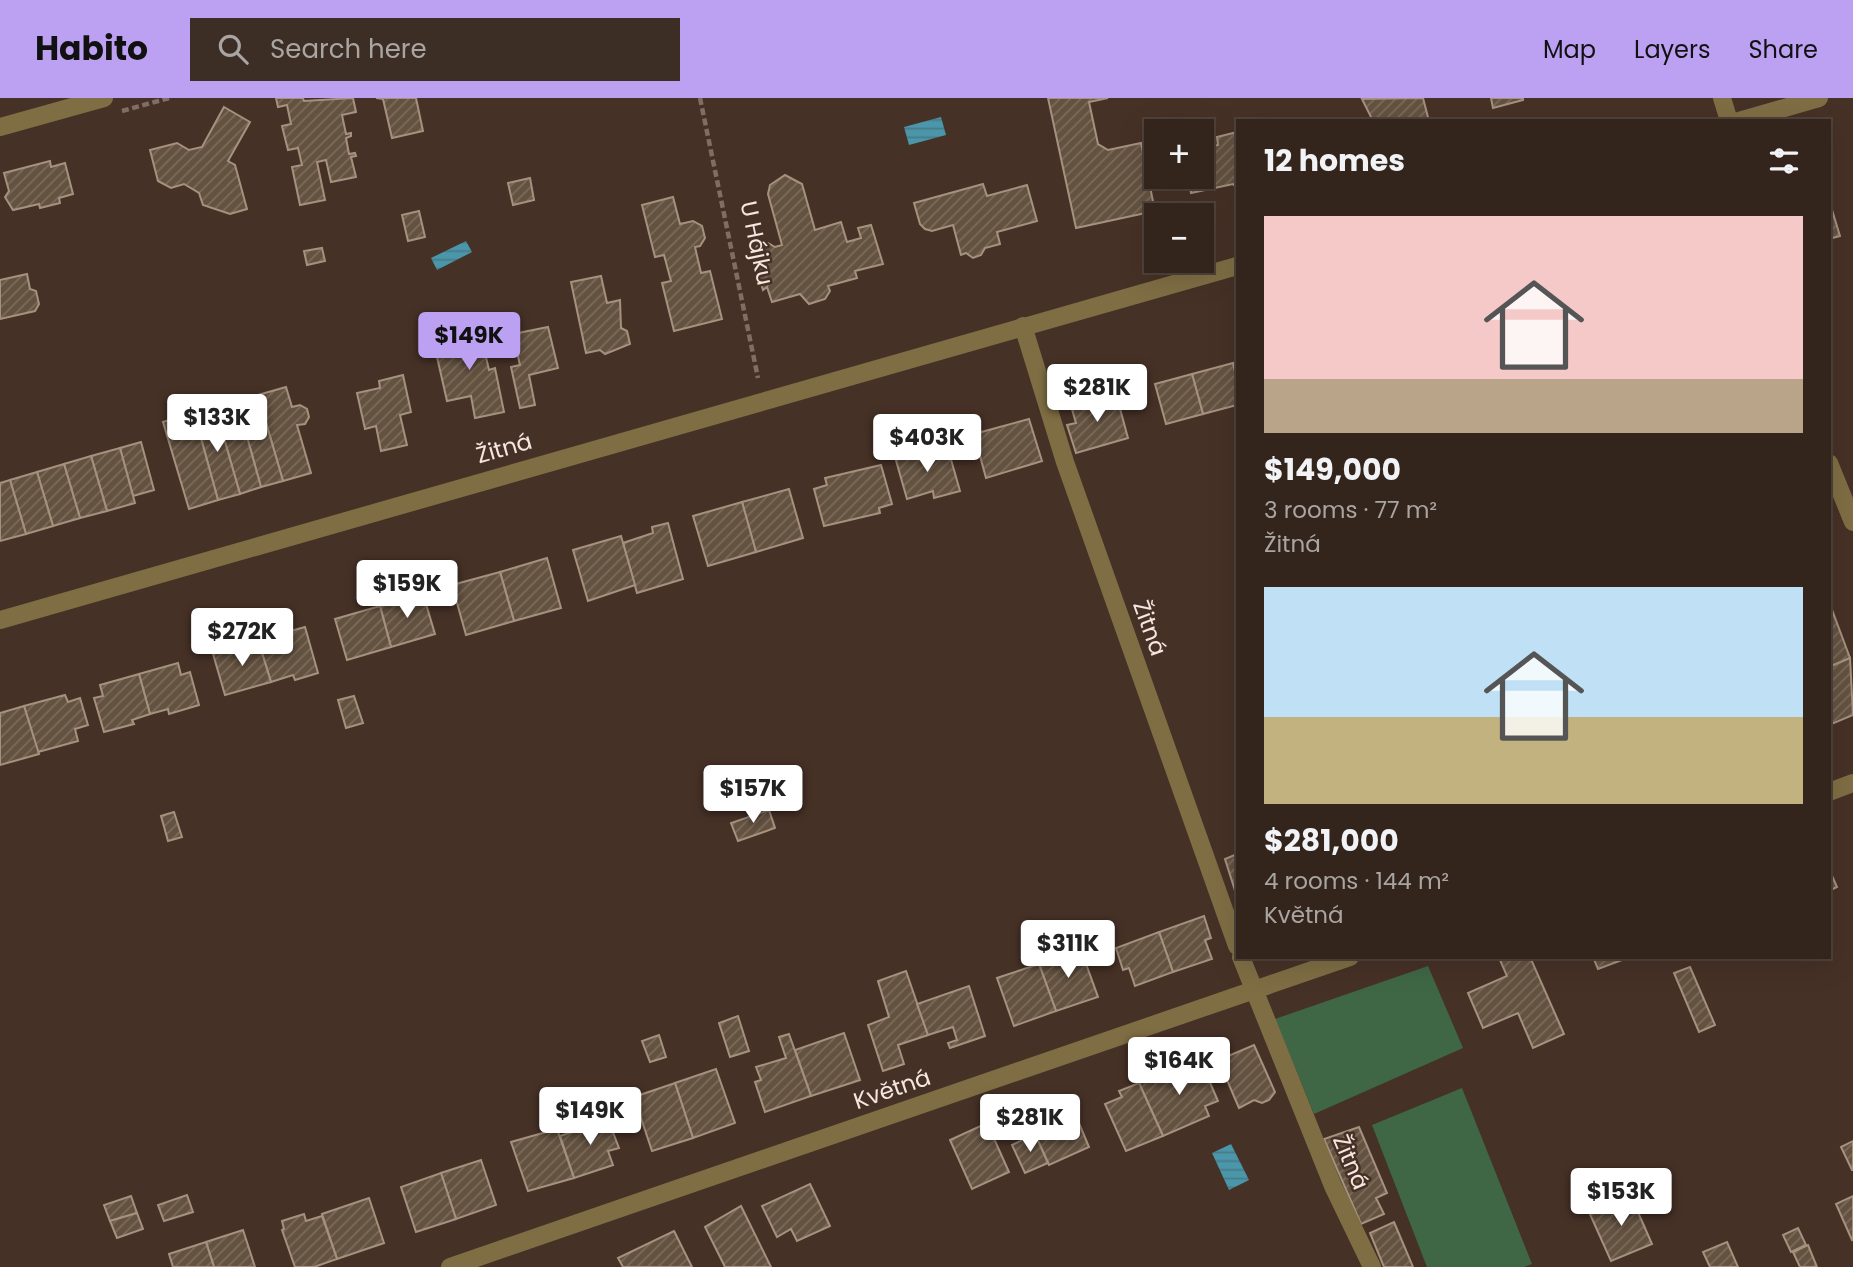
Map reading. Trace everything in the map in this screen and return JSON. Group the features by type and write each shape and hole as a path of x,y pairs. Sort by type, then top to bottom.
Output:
{"street":[{"path":"0,127 73,102 104,98"},
{"path":"1722,98 1728,119"},
{"path":"1747,119 1819,98"},
{"name":"Žitná","path":"0,620 1236,266"},
{"name":"Žitná","path":"1023,326 1065,462 1236,943"},
{"path":"1831,468 1853,522"},
{"path":"1831,791 1853,783"},
{"name":"Žitná","path":"1242,959 1333,1186 1372,1267"},
{"name":"Květná","path":"450,1267 1344,959"}],"path":[{"name":"U Hájku","path":"700,98 748,318 762,400"}],"green space":[{"path":"1428,966 1463,1048 1314,1114 1275,1019"},
{"path":"1462,1088 1532,1264 1524,1267 1427,1267 1372,1125"}],"water":[{"path":"941,117 946,135 909,145 904,127"},
{"path":"466,241 472,252 437,270 431,258"},
{"path":"1231,1144 1249,1180 1229,1190 1212,1153"}],"building":[{"path":"276,98 303,98 304,101 353,98 356,112 342,115 346,134 351,133 351,136 346,138 349,154 355,153 356,156 351,157 356,177 331,182 326,160 317,162 325,200 300,205 292,167 302,165 298,148 288,150 282,126 291,124 287,105 278,107"},
{"path":"376,98 416,98 423,131 392,138 383,99"},
{"path":"1048,98 1108,98 1089,102 1098,144 1108,150 1141,143 1144,189 1150,189 1153,203 1144,203 1144,213 1076,228"},
{"path":"1423,98 1428,119 1372,119 1362,99"},
{"path":"1491,98 1523,98 1523,100 1493,108"},
{"path":"224,107 250,122 228,161 235,165 247,209 230,214 203,205 199,193 184,184 171,188 158,181 150,150 177,143 189,150 202,147"},
{"path":"1236,132 1236,187 1233,184 1214,188 1214,146 1218,145 1217,137"},
{"path":"50,161 51,167 65,163 73,194 59,198 60,203 40,208 39,204 13,210 5,197 9,191 4,173"},
{"path":"785,175 802,184 815,230 841,222 847,242 861,238 858,228 871,225 883,264 855,271 857,278 828,286 830,291 825,299 809,304 800,294 772,302 767,287 763,290 752,254 757,246 768,243 775,247 782,245 768,194 770,185"},
{"path":"530,178 534,200 513,205 508,183"},
{"path":"983,184 987,196 1027,185 1037,221 997,232 1000,244 985,248 981,255 973,258 966,253 961,255 953,225 932,231 925,229 920,224 914,203"},
{"path":"1190,189 1210,189 1191,193"},
{"path":"673,197 680,224 693,221 702,226 705,238 700,246 695,247 701,273 710,271 722,319 674,331 662,283 671,281 664,255 655,257 642,205"},
{"path":"1831,207 1840,236 1831,238"},
{"path":"419,211 425,237 408,241 402,215"},
{"path":"322,248 325,261 307,265 304,251"},
{"path":"27,274 30,289 36,291 39,304 35,311 0,319 0,280"},
{"path":"601,276 607,303 620,300 621,328 627,331 630,344 605,354 600,350 586,353 571,282"},
{"path":"479,327 489,370 495,368 504,412 475,418 471,396 447,401 435,348 446,346 444,335"},
{"path":"548,327 558,368 529,375 535,405 520,408 511,367 520,365 513,334"},
{"path":"1233,363 1236,405 1203,414 1192,374"},
{"path":"1192,374 1203,414 1166,424 1155,384"},
{"path":"403,375 411,412 400,415 407,445 381,451 376,426 365,429 357,393 380,388 379,381"},
{"path":"286,387 292,407 300,405 307,409 309,417 305,424 297,425 311,473 283,481 258,395"},
{"path":"1116,394 1128,438 1076,453 1067,425 1076,423 1071,406"},
{"path":"258,395 283,481 261,487 237,401"},
{"path":"237,401 261,487 240,494 215,407"},
{"path":"215,407 240,494 218,500 194,413"},
{"path":"194,413 218,500 189,509 163,422"},
{"path":"1029,419 1042,461 986,478 974,434"},
{"path":"141,442 154,490 133,496 120,448"},
{"path":"120,448 135,503 107,511 91,456"},
{"path":"948,449 960,491 934,498 933,491 907,499 895,457 922,450 924,457"},
{"path":"91,456 107,511 80,518 64,464"},
{"path":"64,464 80,518 53,526 37,472"},
{"path":"881,465 892,504 879,508 880,513 824,526 814,489 827,485 825,478"},
{"path":"37,472 53,526 26,534 10,480"},
{"path":"10,480 26,534 0,541 0,483"},
{"path":"789,489 803,538 756,552 742,502"},
{"path":"742,502 756,552 708,566 693,516"},
{"path":"668,523 683,579 637,593 623,543 653,533 652,527"},
{"path":"621,536 635,585 588,601 573,550"},
{"path":"547,558 561,608 514,621 500,572"},
{"path":"500,572 514,621 466,635 452,585"},
{"path":"423,594 435,634 391,647 380,606"},
{"path":"380,606 391,647 347,660 335,619"},
{"path":"1831,607 1850,658 1831,666"},
{"path":"305,627 318,673 295,680 293,675 271,682 258,640"},
{"path":"258,640 271,682 225,695 213,654"},
{"path":"1850,658 1853,715 1831,724 1831,666"},
{"path":"178,663 181,675 190,672 199,705 169,714 168,709 150,714 139,674"},
{"path":"139,674 150,714 132,720 134,724 104,732 94,698 103,696 100,685"},
{"path":"65,695 68,702 80,698 88,725 75,729 78,741 38,752 24,706"},
{"path":"354,696 363,723 346,728 338,700"},
{"path":"24,706 39,754 0,765 0,713"},
{"path":"769,810 775,828 738,841 731,823"},
{"path":"174,812 182,837 168,841 161,816"},
{"path":"1236,854 1236,894 1225,859"},
{"path":"1831,874 1837,887 1831,890"},
{"path":"1204,916 1211,938 1205,940 1212,959 1173,972 1159,932"},
{"path":"1159,932 1173,972 1135,986 1129,968 1123,970 1116,948"},
{"path":"1081,950 1098,997 1056,1011 1039,964"},
{"path":"1531,959 1564,1034 1533,1048 1518,1013 1483,1028 1468,993 1507,976 1500,960"},
{"path":"1594,959 1625,959 1598,969"},
{"path":"1039,964 1056,1011 1014,1026 997,978"},
{"path":"1690,967 1715,1025 1699,1032 1674,973"},
{"path":"906,971 928,1035 898,1045 904,1064 883,1071 868,1025 889,1017 878,981"},
{"path":"969,986 985,1036 950,1048 948,1043 957,1040 953,1027 928,1035 917,1004"},
{"path":"738,1016 749,1051 730,1057 719,1023"},
{"path":"844,1033 860,1080 811,1096 795,1050"},
{"path":"789,1034 811,1096 765,1112 755,1082 761,1080 756,1067 786,1058 779,1037"},
{"path":"659,1035 666,1057 650,1062 642,1041"},
{"path":"1254,1045 1275,1092 1269,1100 1262,1103 1254,1100 1239,1108 1224,1073 1209,1080 1197,1053 1213,1046 1219,1060"},
{"path":"1201,1062 1218,1101 1205,1106 1209,1116 1163,1136 1139,1083 1177,1067 1179,1071"},
{"path":"716,1069 735,1123 693,1138 675,1083"},
{"path":"675,1083 693,1138 652,1151 634,1097"},
{"path":"1139,1083 1163,1136 1126,1151 1105,1104 1122,1097 1119,1091"},
{"path":"606,1114 619,1148 608,1151 613,1165 574,1178 560,1136 597,1124 595,1118"},
{"path":"1076,1116 1089,1147 1049,1165 1035,1134"},
{"path":"987,1123 1009,1172 972,1189 950,1140"},
{"path":"1359,1127 1387,1193 1376,1198 1384,1214 1361,1224 1324,1139"},
{"path":"557,1129 574,1178 528,1191 511,1142"},
{"path":"1035,1134 1048,1163 1025,1173 1012,1145"},
{"path":"1853,1141 1853,1170 1852,1170 1841,1147"},
{"path":"481,1160 496,1205 456,1219 441,1173"},
{"path":"441,1173 456,1219 416,1232 401,1187"},
{"path":"810,1184 830,1226 797,1241 791,1229 777,1237 762,1206"},
{"path":"1630,1194 1652,1244 1611,1261 1589,1212"},
{"path":"187,1195 193,1212 164,1221 158,1205"},
{"path":"131,1196 137,1213 110,1221 104,1205"},
{"path":"1853,1196 1853,1239 1852,1240 1836,1204"},
{"path":"369,1198 384,1243 337,1259 322,1214"},
{"path":"741,1206 771,1267 725,1267 705,1227"},
{"path":"137,1213 143,1229 117,1238 110,1221"},
{"path":"304,1214 306,1221 322,1216 337,1259 314,1267 295,1267 282,1230 282,1221"},
{"path":"1394,1222 1413,1267 1384,1267 1370,1233"},
{"path":"1798,1228 1806,1245 1791,1252 1783,1235"},
{"path":"243,1230 255,1267 214,1267 206,1242"},
{"path":"674,1231 692,1267 623,1267 618,1258"},
{"path":"206,1242 214,1267 173,1267 169,1254"},
{"path":"1727,1242 1738,1267 1710,1267 1703,1252"},
{"path":"1808,1245 1817,1267 1800,1267 1793,1252"}]}
